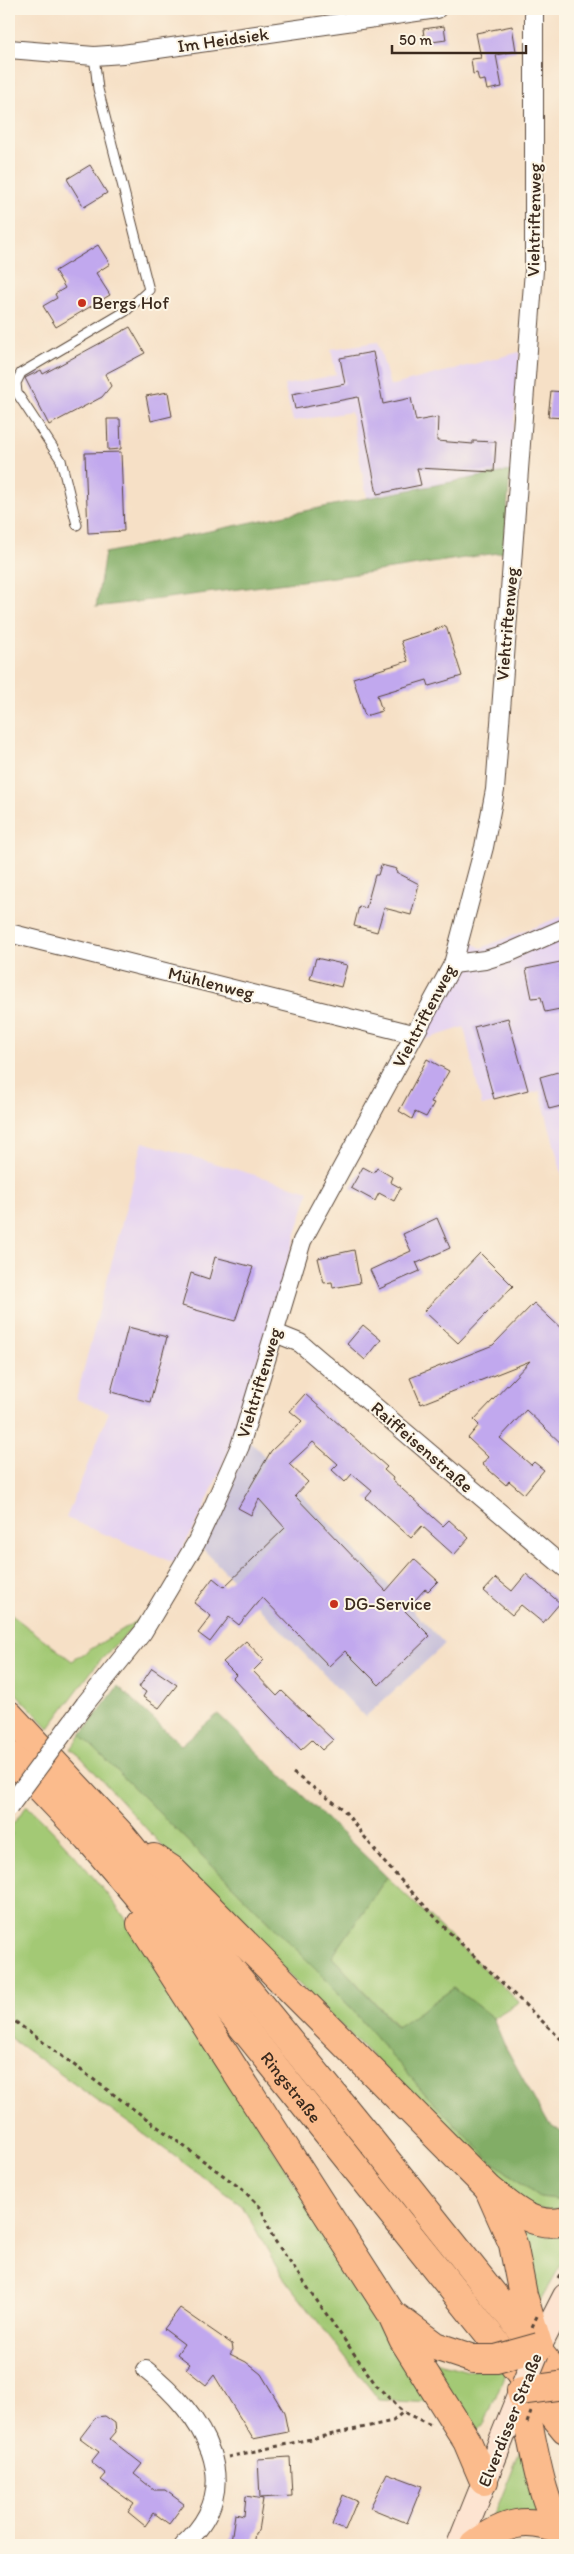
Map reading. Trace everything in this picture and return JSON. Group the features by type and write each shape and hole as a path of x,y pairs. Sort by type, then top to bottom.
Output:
{"highway":[{"name":"Ringstraße","path":"9,1715 122,1836 367,2136 565,2385"},
{"name":"Ringstraße","path":"9,1755 88,1838 286,2078 565,2429"},
{"path":"122,1836 172,1870 489,2190 525,2218 545,2224 565,2221"},
{"path":"88,1838 94,1868 132,1911 391,2313 403,2339 467,2441 484,2482"},
{"path":"391,2313 435,2346 474,2359 496,2359 544,2337 523,2295 513,2244 489,2190"},
{"path":"563,2533 540,2478 533,2442 516,2403 565,2385"},
{"path":"474,2545 492,2532 514,2523 536,2522 563,2533"}],"main road":[{"name":"Elverdisser Straße","path":"459,2545 544,2337 565,2296"}],"street":[{"name":"Im Heidsiek","path":"9,49 94,56 123,54 437,9"},
{"name":"Viehtriftenweg","path":"9,1807 85,1704 143,1632 196,1543 240,1446 302,1241 452,964 484,847 496,790 534,270 534,9"},
{"path":"452,964 485,960 508,953 565,928"},
{"name":"Mühlenweg","path":"9,933 413,1034"},
{"name":"Raiffeisenstraße","path":"275,1333 300,1343 565,1568"},
{"path":"146,2370 169,2388 196,2420 209,2444 214,2460 216,2483 212,2507 200,2531 183,2545"}],"lane":[{"path":"77,525 61,460 17,393 16,383 21,373 126,311 149,290 98,89 94,56"}],"path":[{"path":"294,1773 343,1809 384,1862 449,1932 565,2043"},
{"path":"9,2017 243,2190 261,2208 273,2238 376,2385 403,2412 393,2421 214,2460"}],"shaded area":[{"path":"378,342 390,386 520,352 510,471 367,498 351,412 293,421 284,385 336,375 331,349"},
{"path":"565,915 565,1186 540,1091 482,1106 464,1027 421,1041 468,940 481,948"},
{"path":"143,1142 309,1191 233,1441 199,1519 174,1563 66,1518 109,1412 76,1399"},
{"path":"250,1441 445,1644 365,1717 200,1546"}],"green space":[{"path":"510,471 504,552 365,573 96,607 105,553 367,498"},
{"path":"9,1613 72,1661 144,1616 97,1664 49,1728 9,1686"},
{"path":"118,1686 181,1745 218,1714 387,1877 332,1957 397,2027 454,1988 493,2018 504,2044 546,2121 565,2135 565,2200 540,2197 489,2159 428,2097 321,1974 81,1735"},
{"path":"81,1735 321,1974 428,2097 489,2159 540,2197 565,2200 565,2206 552,2211 526,2207 195,1882 80,1756 71,1749"},
{"path":"27,1806 73,1853 141,1939 433,2403 379,2400 283,2277 241,2204 9,2037 9,1838 12,1834 9,1829"},
{"path":"387,1877 519,2002 493,2018 454,1988 398,2027 332,1957"},
{"path":"520,2228 548,2236 565,2237 565,2258 538,2305"},
{"path":"431,2361 468,2371 508,2367 483,2427 474,2432"},
{"path":"525,2438 544,2514 492,2521"}],"building":[{"path":"444,26 446,40 425,43 423,29"},
{"path":"512,26 516,51 496,55 502,87 487,90 485,80 479,81 477,73 473,74 471,59 481,58 476,33"},
{"path":"90,165 107,193 84,207 67,179"},
{"path":"98,245 110,264 96,273 110,295 56,327 43,306 57,298 55,294 65,288 55,271"},
{"path":"130,327 145,353 105,374 111,386 102,397 49,425 25,378 41,370 43,374"},
{"path":"373,352 383,404 411,398 416,421 438,417 437,441 473,444 473,441 496,442 494,472 417,468 421,485 377,494 358,397 295,409 292,394 345,384 340,358"},
{"path":"551,391 565,392 565,418 548,417"},
{"path":"168,392 172,416 151,421 146,396"},
{"path":"107,419 120,419 121,449 108,450"},
{"path":"121,452 124,531 88,533 85,453"},
{"path":"446,626 462,676 429,686 427,680 377,695 382,711 365,716 353,678 408,661 401,641"},
{"path":"381,865 397,869 396,872 419,884 411,915 384,908 377,932 354,926 359,906 366,908 375,875 378,875"},
{"path":"316,958 347,965 341,987 310,979"},
{"path":"565,961 565,1008 545,1012 541,997 532,998 526,969"},
{"path":"508,1018 528,1090 494,1099 474,1027"},
{"path":"427,1059 449,1071 431,1102 434,1103 426,1117 415,1112 412,1119 399,1111"},
{"path":"565,1070 565,1105 549,1109 540,1077"},
{"path":"363,1167 374,1173 377,1168 392,1177 390,1182 401,1188 394,1201 379,1193 375,1201 351,1188"},
{"path":"437,1218 450,1248 416,1262 420,1271 379,1289 370,1270 411,1251 403,1234"},
{"path":"354,1250 360,1283 333,1288 332,1282 324,1283 318,1258"},
{"path":"480,1253 513,1286 458,1343 424,1311"},
{"path":"215,1257 253,1267 235,1321 182,1306 191,1273 209,1279"},
{"path":"534,1303 565,1332 565,1447 526,1410 500,1438 531,1465 534,1462 544,1470 524,1494 509,1481 506,1485 482,1464 488,1457 468,1438 479,1425 474,1420 530,1361 421,1404 410,1378 493,1345"},
{"path":"363,1325 381,1340 365,1360 347,1344"},
{"path":"128,1327 167,1337 150,1402 111,1392"},
{"path":"305,1394 387,1467 384,1470 393,1478 392,1480 443,1526 449,1520 469,1538 454,1555 422,1526 411,1538 366,1498 372,1491 352,1474 345,1482 332,1470 338,1464 313,1442 289,1464 308,1482 295,1496 386,1591 414,1559 438,1581 428,1591 425,1589 405,1611 430,1636 379,1685 345,1651 329,1666 262,1597 239,1625 229,1617 210,1642 198,1633 211,1616 194,1603 213,1578 224,1587 285,1528 259,1499 251,1515 238,1508 271,1451 302,1421 290,1411"},
{"path":"526,1574 560,1603 543,1623 521,1605 512,1615 484,1591 496,1578 512,1591"},
{"path":"246,1641 264,1660 253,1671 277,1696 282,1691 333,1740 322,1750 312,1740 301,1750 233,1678 236,1675 223,1662"},
{"path":"152,1668 177,1685 159,1708 143,1697 146,1692 139,1687"},
{"path":"180,2308 232,2344 233,2350 230,2354 246,2362 261,2374 284,2412 288,2432 253,2439 214,2375 206,2385 186,2369 190,2364 177,2354 184,2344 164,2329"},
{"path":"105,2416 115,2423 116,2432 110,2439 142,2464 134,2474 154,2490 165,2490 184,2504 169,2524 154,2513 145,2526 128,2512 134,2504 101,2480 106,2474 91,2462 99,2452 80,2438 96,2417"},
{"path":"290,2457 292,2496 260,2498 258,2459"},
{"path":"387,2473 422,2486 407,2523 370,2508"},
{"path":"343,2495 357,2501 345,2530 332,2525"},
{"path":"246,2496 263,2499 258,2531 255,2533 253,2545 231,2541 235,2514 244,2516"}],"place":[{"name":"Bergs Hof","path":"82,303"},
{"name":"DG-Service","path":"334,1604"}]}
